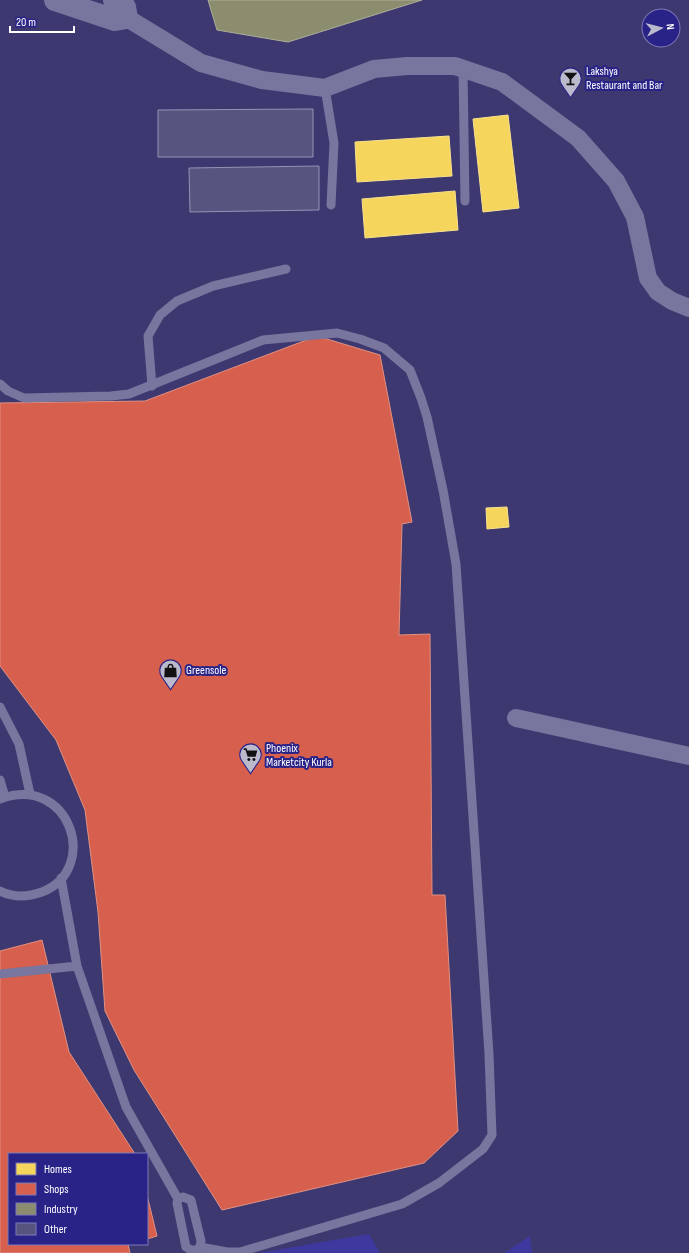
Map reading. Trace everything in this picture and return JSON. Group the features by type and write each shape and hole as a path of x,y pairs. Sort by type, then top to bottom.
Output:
{"street":[{"path":"55,0 115,20 127,18 201,63 262,80 325,88 374,69 407,66 455,66 502,82 578,138 616,181 635,217 648,278 658,292 672,301 689,308"},
{"path":"114,0 125,7 127,18"},
{"path":"516,718 689,756"}],"lane":[{"path":"463,69 465,202"},
{"path":"325,88 334,144 331,205"},
{"path":"152,386 148,336 160,315 177,300 213,286 286,269"},
{"path":"0,384 8,391 24,398 111,396 129,394 152,386 262,340 337,333 360,339 384,348 410,370 427,418 443,490 456,564 489,1054 492,1135 483,1149 439,1183 402,1204 240,1252 187,1250 177,1203 178,1199 126,1107 77,966 61,878"},
{"path":"0,707 19,744 30,794"},
{"path":"0,780 2,798 12,795 30,794 45,799 57,808 67,820 72,835 73,850 69,865 61,878 48,889 32,896 14,896 0,891"},
{"path":"0,974 77,966"},
{"path":"178,1199 182,1197 191,1200 201,1242 200,1250"}],"shaded area":[{"path":"369,1234 380,1253 259,1253"},
{"path":"530,1236 532,1253 504,1253"}],"building: Homes":[{"path":"508,115 519,208 483,212 473,119"},
{"path":"449,136 452,176 357,182 355,142"},
{"path":"455,191 458,230 365,238 362,199"},
{"path":"507,507 509,527 487,529 486,508"}],"building: Shops":[{"name":"Phoenix Marketcity Kurla","path":"317,336 380,355 412,522 402,524 399,635 430,634 432,895 445,895 458,1131 424,1163 222,1210 134,1070 105,1011 98,912 85,810 56,740 0,666 0,403 145,401"},
{"path":"42,940 69,1052 134,1153 8,1153 8,1245 128,1245 130,1253 0,1253 0,951"},
{"path":"148,1199 157,1236 148,1239"}],"building: Industry":[{"path":"208,0 422,0 288,42 217,30"}],"building: Other":[{"path":"313,109 313,157 158,157 158,110"},
{"path":"319,166 319,210 190,212 189,168"}],"place":[{"name":"Lakshya Restaurant and Bar","path":"570,98"},
{"name":"Greensole","path":"171,690"},
{"name":"Phoenix Marketcity Kurla","path":"251,774"}]}
